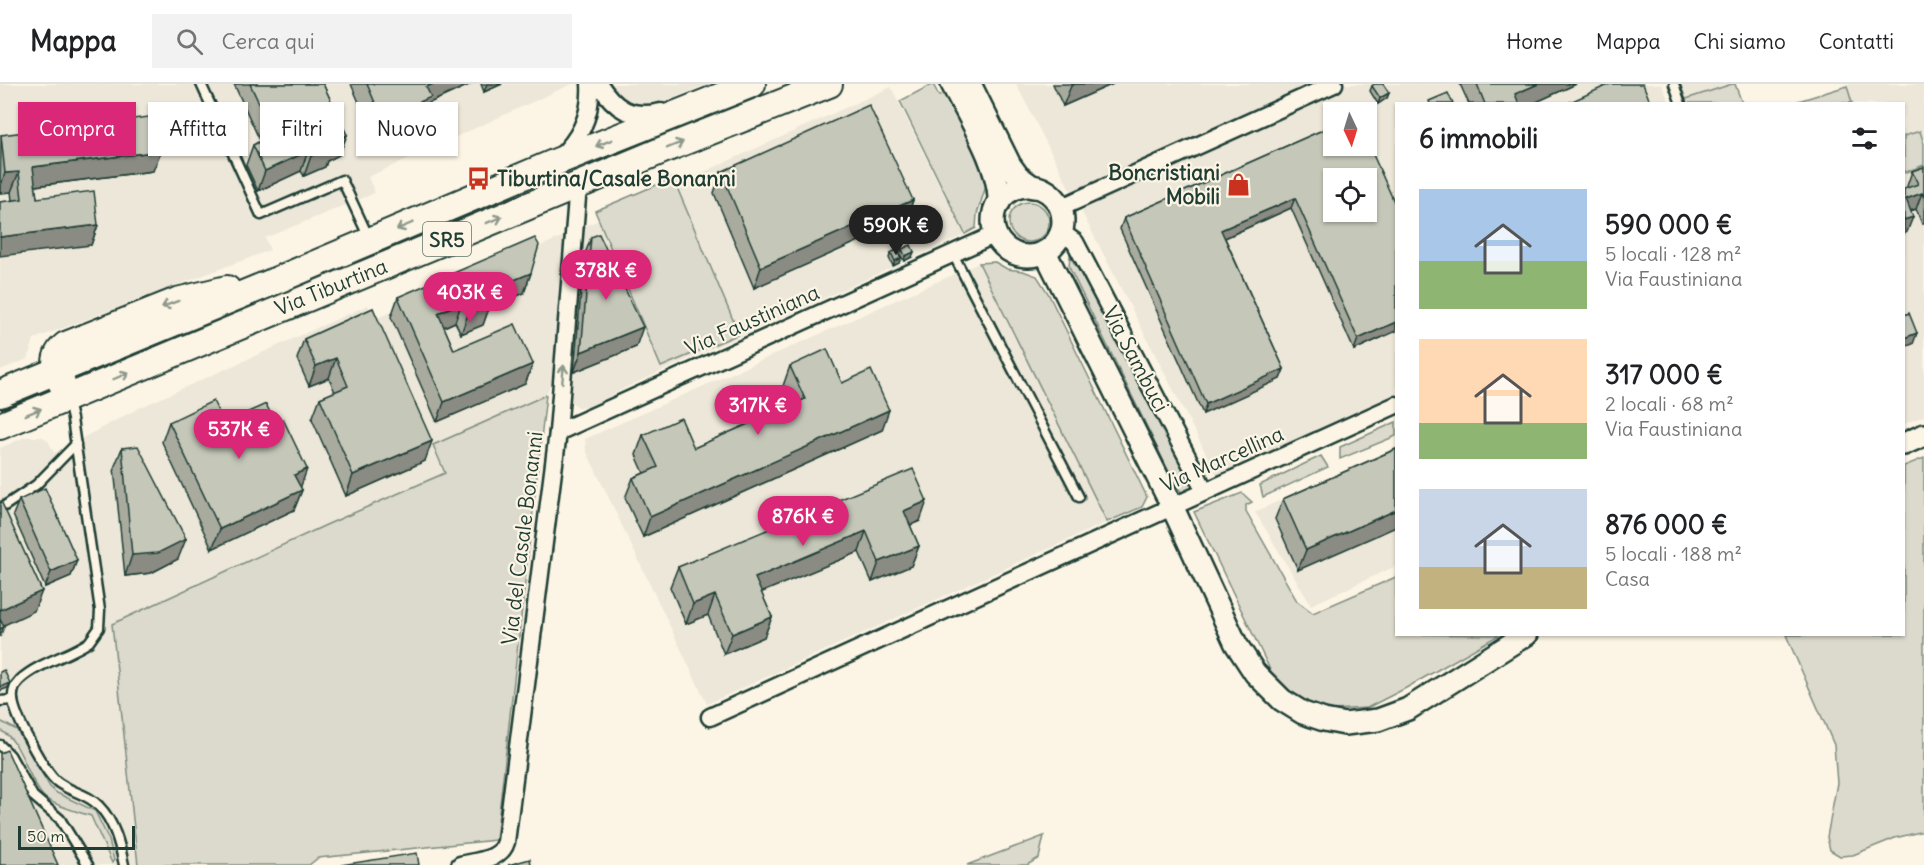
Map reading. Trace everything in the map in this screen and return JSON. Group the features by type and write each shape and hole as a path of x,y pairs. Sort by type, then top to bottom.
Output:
{"main road":[{"name":"Via Tiburtina","path":"57,371 55,359 57,353 75,340 196,295 268,284 555,162 752,84"},
{"name":"Via Tiburtina","path":"0,426 578,185 829,84"},
{"path":"0,394 57,371 67,399"}],"street":[{"path":"555,162 572,145 583,127 589,106 590,84"},
{"path":"599,84 620,108 642,115 717,98"},
{"path":"952,84 994,169 999,187 999,202 994,222 996,234 1007,249 1016,254 1026,256 1045,252 1053,246 1061,232 1063,218 1060,208 1049,194 1033,187 1018,176 1010,165 970,84"},
{"path":"1060,208 1334,84"},
{"name":"Via del Casale Bonanni","path":"460,865 497,855 503,850 506,842 558,432 578,185"},
{"path":"999,202 1014,190 1033,187"},
{"name":"Via Sambuci","path":"1061,232 1075,242 1205,491"},
{"name":"Via Faustiniana","path":"558,432 996,234"},
{"name":"Via Sambuci","path":"1045,252 1172,506 1230,633 1254,673 1282,700 1310,716 1345,723 1371,722 1392,716 1415,705 1524,636"},
{"name":"Via Marcellina","path":"710,717 1395,405"},
{"path":"1905,444 1924,435"}],"lane":[{"path":"201,84 261,215 342,180 370,241"},
{"path":"1674,84 1680,102"},
{"path":"953,254 1079,497"},
{"path":"67,399 76,444 100,610 99,628 85,645 20,680 13,692 13,700 17,715 52,777 65,787 90,798 107,816 117,838 124,865"},
{"path":"0,509 36,485 76,444"},
{"path":"0,701 13,700"},
{"path":"0,745 8,751 33,796 60,819 87,865"}],"shaded area":[{"path":"0,84 572,84 458,136 458,102 356,102 356,156 414,156 368,177 375,193 265,238 270,250 34,339 28,359 0,370"},
{"path":"610,84 708,84 655,106 634,105 619,98"},
{"path":"933,84 939,96 945,94 988,180 977,214 976,228 965,234 900,101"},
{"path":"1016,84 1661,84 1670,102 1395,102 1395,393 1217,475"},
{"path":"1678,84 1732,84 1683,100"},
{"path":"1735,84 1742,102 1684,102 1683,100"},
{"path":"1846,84 1924,84 1924,144 1920,131 1905,136 1905,102 1852,102"},
{"path":"1847,86 1852,102 1795,102"},
{"path":"891,87 964,235 629,386 589,407 578,407 571,402 568,394 579,229"},
{"path":"1920,131 1924,144 1924,165 1905,173 1905,136"},
{"path":"1924,165 1924,416 1905,424 1905,173"},
{"path":"673,178 739,334 661,367 595,211"},
{"path":"1029,202 1037,203 1043,208 1048,214 1048,230 1043,236 1037,241 1029,242 1021,241 1015,236 1010,230 1009,222 1010,214 1015,208 1021,203"},
{"path":"566,235 553,378 546,395 433,445 445,473 112,624 138,865 0,865 0,448 25,437 43,437 49,442 54,453 139,408 368,305 375,319"},
{"path":"1070,256 1104,312 1194,489 1182,493 1175,484 1069,267"},
{"path":"995,262 1007,269 1037,276 1048,293 1147,497 1142,507 1107,522 979,263"},
{"path":"979,263 1107,522 707,704 586,450 585,439"},
{"path":"546,395 496,840 318,858 309,865 138,865 112,624 445,473 433,445"},
{"path":"1395,422 1395,436 1340,459 1340,447"},
{"path":"1395,447 1395,566 1311,605 1255,512"},
{"path":"1321,456 1328,467 1263,497 1260,485"},
{"path":"1924,458 1924,831 1895,838 1853,855 1840,856 1830,850 1827,837 1837,783 1834,745 1786,636 1905,636 1905,466"},
{"path":"1242,493 1252,502 1246,505 1246,511 1297,601 1313,613 1395,577 1395,636 1497,636 1367,708 1332,710 1305,702 1275,680 1194,512"},
{"path":"0,721 17,730 50,787 57,793 95,811 109,840 114,860 112,863 91,816 59,805 43,796 14,743 0,730"},
{"path":"1044,836 1039,858 1027,865 967,865"}],"building":[{"path":"250,84 323,84 331,102 260,102 260,105"},
{"path":"367,84 433,84 426,87 431,97 420,102 375,102"},
{"path":"1383,84 1389,93 1380,98 1372,86"},
{"path":"1477,84 1538,84 1515,94 1518,102 1484,102"},
{"path":"1610,84 1643,84 1650,102 1570,102"},
{"path":"1448,93 1452,102 1429,102"},
{"path":"869,105 913,200 761,267 721,172"},
{"path":"148,117 148,153 136,154 136,119"},
{"path":"1323,130 1323,156 1374,156 1395,204 1395,322 1358,339 1295,198 1221,230 1284,369 1206,404 1124,218"},
{"path":"18,133 18,156 121,156 33,167 37,198 94,191 98,225 0,237 0,202 22,199 19,172 5,173 1,135"},
{"path":"260,142 260,156 297,156 265,171 253,145"},
{"path":"1924,167 1924,198 1922,193 1906,199 1913,217 1905,220 1905,189 1918,184 1912,171"},
{"path":"599,234 643,327 581,352 591,237"},
{"path":"535,238 539,245 531,273 485,292 490,304 468,314 462,302 438,313 454,350 515,324 533,364 444,402 398,297"},
{"path":"911,245 914,252 905,256 902,249"},
{"path":"896,250 901,258 895,261 891,253"},
{"path":"373,308 432,441 353,475 320,398 348,386 336,358 316,366 304,339"},
{"path":"1909,313 1917,333 1905,338 1905,315"},
{"path":"827,349 842,383 871,370 889,410 650,517 633,478 658,467 643,435 681,418 694,448 805,399 790,366"},
{"path":"213,401 224,423 266,404 275,423 283,419 307,469 294,475 302,490 220,529 169,422"},
{"path":"138,446 186,539 158,553 132,555 122,448"},
{"path":"1395,449 1395,510 1306,550 1283,499"},
{"path":"913,469 927,501 904,511 919,546 879,562 866,531 755,578 772,617 732,634 715,595 693,604 678,567"},
{"path":"45,488 77,560 51,572 19,500"},
{"path":"0,502 42,591 0,610"},
{"path":"4,670 10,683 0,687 0,672"},
{"path":"7,750 58,865 0,865 0,753"},
{"path":"417,853 419,865 341,865"},
{"path":"530,859 531,865 508,865"}],"place":[{"name":"Tiburtina/Casale Bonanni","path":"479,178"},
{"name":"Boncristiani Mobili","path":"1238,184"}]}
